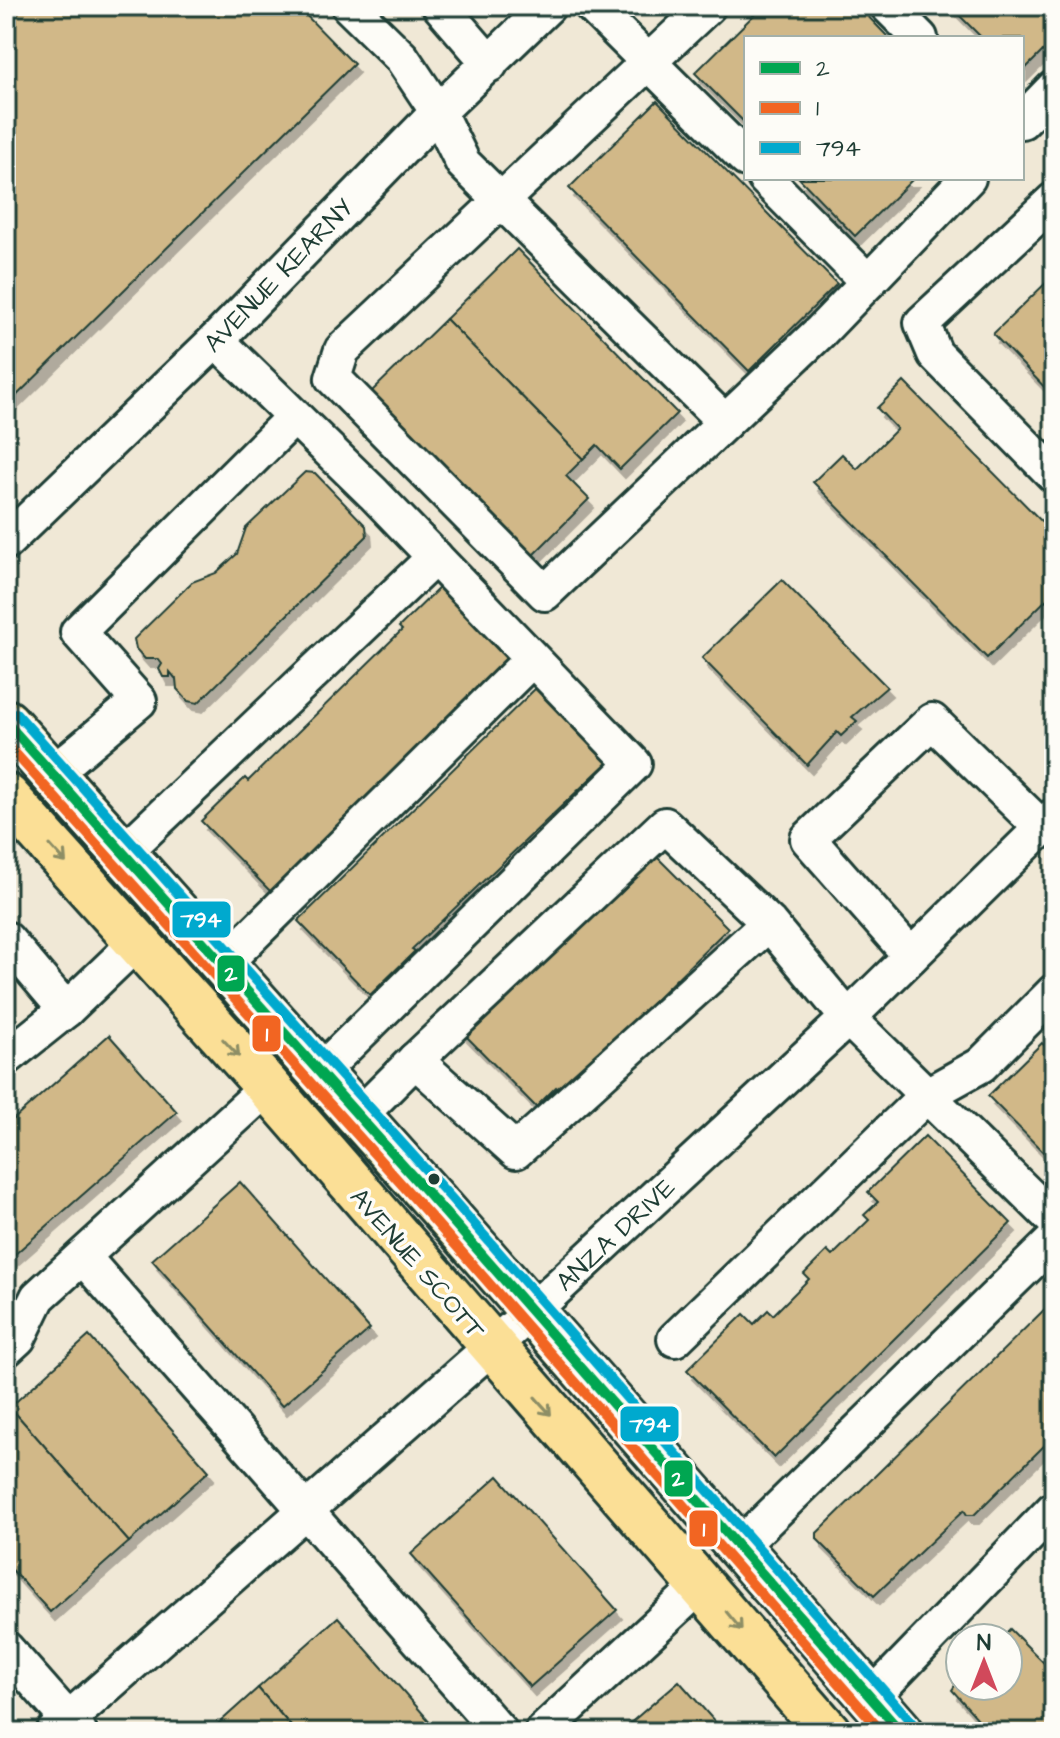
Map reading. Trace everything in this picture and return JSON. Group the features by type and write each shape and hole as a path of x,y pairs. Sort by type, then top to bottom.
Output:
{"main road":[{"name":"AVENUE SCOTT","path":"6,722 359,1116 869,1700 901,1732"},
{"name":"AVENUE SCOTT","path":"6,796 268,1087 491,1348 702,1584 828,1732"}],"street":[{"path":"349,6 402,58 438,112 463,163 725,422"},
{"path":"440,6 490,64"},
{"name":"AVENUE KEARNY","path":"6,542 216,340 438,112 548,6"},
{"path":"592,6 744,157"},
{"path":"708,6 342,350 333,378 545,593 868,282 966,180"},
{"path":"888,6 918,36"},
{"path":"1024,119 1054,88"},
{"path":"767,180 868,282"},
{"path":"1054,200 922,323 935,354 1054,475"},
{"path":"216,340 435,557 634,764 319,1073"},
{"path":"52,774 139,701 78,632 294,417"},
{"path":"122,854 435,557"},
{"path":"223,964 532,659"},
{"path":"911,956 808,839 932,721 1048,822"},
{"name":"ANZA DRIVE","path":"67,1728 530,1313 848,1018 1048,822"},
{"path":"359,1116 665,825 769,923 848,1018 1054,1220"},
{"path":"415,1060 516,1151 769,923"},
{"path":"7,942 66,1010"},
{"path":"6,1058 66,1010 136,943"},
{"path":"675,1339 927,1095 981,1065 1054,992"},
{"path":"6,1349 18,1338 38,1297 268,1087"},
{"path":"738,1548 1054,1240"},
{"path":"83,1257 500,1732"},
{"path":"869,1700 1048,1527"},
{"path":"542,1732 702,1584"},
{"path":"6,1649 67,1728"}],"building":[{"path":"6,6 297,6 354,64 6,406"},
{"path":"763,6 858,6 887,36 744,36 744,122 695,73"},
{"path":"950,6 1054,6 1054,40 1024,70 1024,36 980,36"},
{"path":"657,101 837,284 749,371 569,188"},
{"path":"801,180 912,180 855,236"},
{"path":"517,249 677,413 620,469 597,445 583,459 446,319"},
{"path":"1054,275 1054,397 993,334"},
{"path":"446,319 583,459 566,476 589,499 532,556 371,392"},
{"path":"904,382 1054,534 1054,592 987,658 813,482 842,454 857,469 897,429 877,408"},
{"path":"305,472 315,473 366,526 367,536 198,703 188,701 177,689 176,679 170,672 170,677 163,677 159,669 162,664 158,659 145,659 136,649 134,639 192,582 216,573 237,554 246,528"},
{"path":"782,580 887,687 852,717 857,721 841,736 837,732 807,765 702,658"},
{"path":"443,584 515,657 274,895 201,821 245,778 248,781 402,630 399,627"},
{"path":"540,684 613,757 412,949 415,951 370,995 298,921"},
{"path":"657,857 728,928 561,1093 556,1087 536,1107 459,1029 608,882 620,894"},
{"path":"109,1035 177,1112 6,1262 6,1126"},
{"path":"1042,1043 1054,1055 1054,1163 988,1096"},
{"path":"925,1136 1011,1223 774,1458 687,1370 744,1314 754,1324 768,1310 773,1315 809,1279 804,1274 827,1251 832,1256 869,1220 864,1215 878,1202 868,1192"},
{"path":"240,1182 370,1329 282,1406 152,1260"},
{"path":"1054,1300 1054,1436 974,1515 967,1515 964,1510 874,1596 817,1539 817,1533"},
{"path":"89,1336 209,1471 129,1542 10,1407"},
{"path":"10,1407 129,1542 50,1612 6,1563 6,1410"},
{"path":"498,1476 617,1610 530,1687 411,1554"},
{"path":"338,1617 439,1732 296,1732 258,1688"},
{"path":"1024,1643 1051,1670 1054,1667 1054,1732 1001,1732 994,1725 985,1727 963,1702 1024,1702"},
{"path":"679,1681 724,1732 620,1732"},
{"path":"258,1688 296,1732 209,1732"}],"transit line":[{"name":"794","path":"16,713 452,1199 912,1723"},
{"name":"2","path":"6,722 441,1208 901,1732"},
{"name":"1","path":"6,743 431,1217 882,1732"}]}
